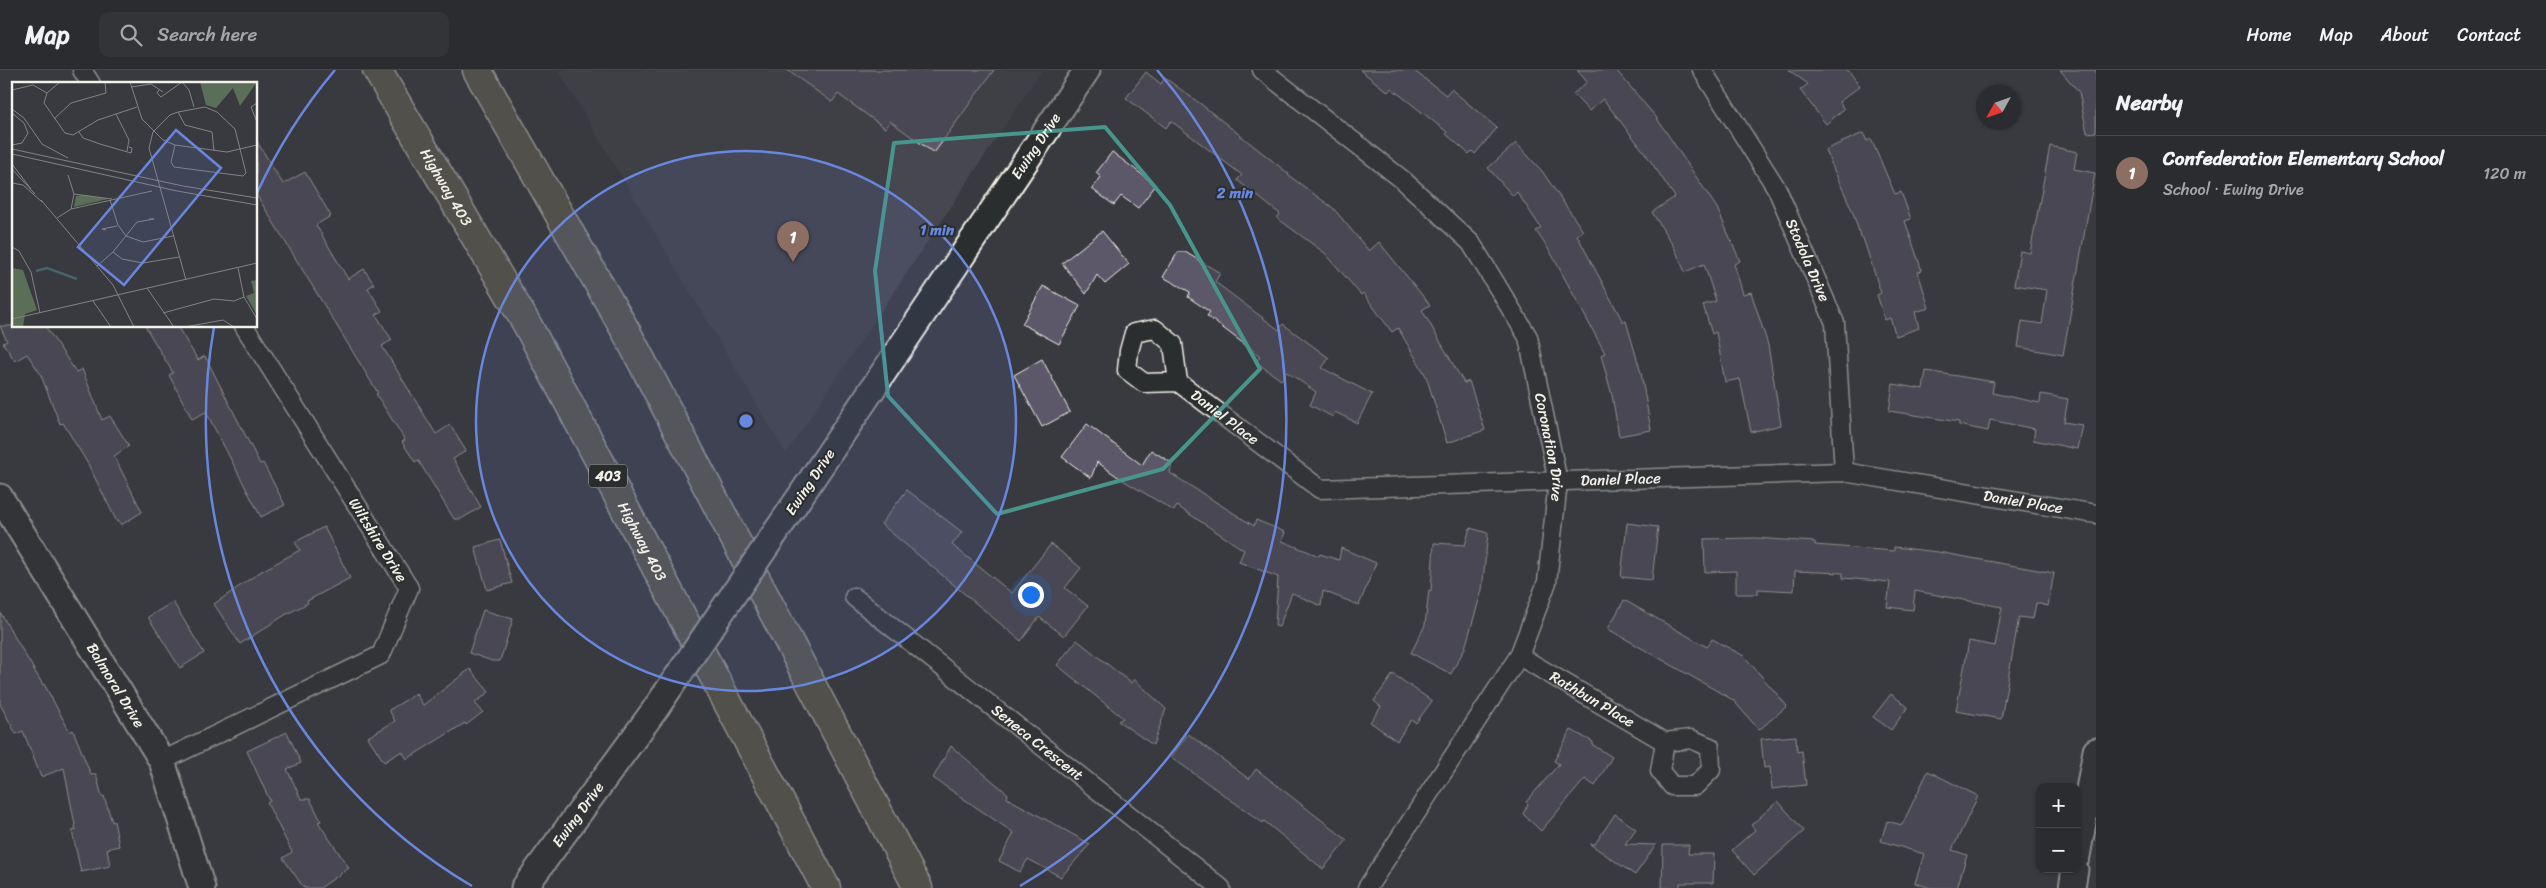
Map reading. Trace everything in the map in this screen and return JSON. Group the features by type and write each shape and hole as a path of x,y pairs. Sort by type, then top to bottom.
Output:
{"highway":[{"name":"Highway 403","path":"377,70 528,326 826,888"},
{"path":"477,70 628,334 918,888"}],"street":[{"path":"82,70 90,82"},
{"name":"Ewing Drive","path":"524,888 656,708 793,508 1086,70"},
{"name":"Coronation Drive","path":"1262,70 1403,180 1471,243 1528,337 1558,482 1547,582 1519,656 1367,888"},
{"name":"Stodola Drive","path":"1702,70 1777,189 1835,323 1844,472"},
{"name":"Wiltshire Drive","path":"162,761 381,655 409,588 245,328"},
{"name":"Daniel Place","path":"1178,382 1320,489 1844,472 2096,514"},
{"name":"Balmoral Drive","path":"0,497 162,761 202,888"},
{"name":"Seneca Crescent","path":"854,597 1221,888"},
{"name":"Rathbun Place","path":"1519,656 1665,742"},
{"path":"2081,834 2096,751"},
{"path":"2072,888 2074,873"}],"highlighted area":[{"path":"1105,127 1170,205 1260,369 1163,469 997,514 888,396 875,271 894,143"}],"shaded area":[{"path":"558,70 1042,70 786,454"}],"building":[{"path":"787,70 994,70 934,153 890,121 885,128 838,94 832,102"},
{"path":"1360,70 1413,70 1446,95 1451,89 1497,128 1475,154 1472,151 1469,154 1446,134 1447,132 1391,88 1388,92"},
{"path":"1577,70 1616,70 1656,117 1717,208 1740,261 1734,264 1743,294 1751,292 1768,345 1781,425 1751,432 1740,379 1725,382 1716,332 1712,334 1703,305 1716,301 1704,264 1685,272 1675,249 1652,212 1675,197 1645,153 1603,99 1589,111 1573,94 1587,82"},
{"path":"1789,70 1848,70 1860,86 1839,102 1844,109 1826,124 1800,90 1808,84"},
{"path":"2060,70 2096,70 2096,132 2087,133 2079,92"},
{"path":"1146,72 1161,84 1165,78 1333,208 1369,251 1379,242 1430,305 1422,310 1464,383 1469,381 1485,430 1447,443 1426,376 1398,328 1392,332 1363,293 1361,295 1326,254 1277,218 1280,214 1237,180 1242,175 1171,121 1166,128 1126,98"},
{"path":"1863,133 1867,141 1871,139 1895,194 1901,192 1911,219 1905,221 1922,271 1918,272 1929,308 1915,312 1919,328 1896,336 1890,318 1885,320 1877,295 1881,293 1863,238 1861,238 1852,210 1825,150"},
{"path":"258,143 283,184 305,172 331,216 316,225 348,279 364,269 374,284 368,288 382,311 376,315 392,340 382,346 436,434 450,425 466,451 453,459 481,507 461,519 454,519 418,460 415,462 402,442 405,440 376,394 378,393 258,197"},
{"path":"1516,143 1542,171 1583,231 1577,235 1623,322 1626,321 1641,373 1651,430 1619,436 1612,395 1601,355 1605,353 1551,253 1536,231 1541,228 1517,192 1513,196 1488,168"},
{"path":"2050,146 2077,152 2074,169 2095,173 2063,355 2018,347 2022,321 2042,324 2047,290 2014,285 2020,251 2030,253"},
{"path":"1112,152 1156,185 1138,208 1121,196 1114,205 1092,189 1101,177 1096,173"},
{"path":"1102,231 1129,264 1105,284 1097,275 1086,294 1062,263"},
{"path":"1178,252 1185,252 1220,273 1215,282 1279,330 1283,324 1329,358 1322,368 1372,394 1357,423 1335,412 1333,417 1310,405 1316,392 1287,372 1281,380 1256,362 1260,356 1207,316 1210,312 1188,297 1190,292 1163,277"},
{"path":"1043,286 1080,306 1059,344 1022,324"},
{"path":"0,326 46,328 76,372 82,369 102,420 110,416 129,446 114,456 142,512 121,525 119,521 117,522 88,464 63,423 60,424 40,373 27,354 15,361 3,343 7,341"},
{"path":"146,328 178,328 198,360 205,356 260,464 263,463 285,505 261,517 206,412 192,419 169,375 173,373"},
{"path":"1042,359 1070,412 1042,427 1014,375"},
{"path":"1926,371 1994,382 1992,393 2040,403 2041,394 2068,399 2064,422 2082,425 2077,449 2033,440 2035,429 1990,420 1988,431 1959,425 1959,422 1889,411 1893,384 1923,389"},
{"path":"1087,424 1142,465 1151,450 1172,463 1170,473 1254,526 1256,520 1285,532 1282,541 1319,556 1320,554 1339,560 1341,548 1376,563 1359,605 1323,591 1321,606 1292,593 1279,627 1275,626 1278,577 1239,562 1244,550 1177,506 1174,511 1097,462 1091,478 1062,457"},
{"path":"907,490 962,532 952,545 1012,593 1051,544 1081,568 1065,588 1088,606 1064,636 1039,617 1021,641 881,524"},
{"path":"1627,523 1658,527 1652,580 1621,577"},
{"path":"324,527 350,578 307,601 308,603 285,615 240,644 214,604 260,572 300,550 295,542"},
{"path":"1470,528 1488,533 1482,590 1465,648 1451,674 1411,653 1425,625 1429,590 1431,591 1434,543 1465,545"},
{"path":"1754,538 1815,542 1815,545 1894,551 1894,547 1938,552 2054,573 2048,606 2036,603 2033,619 2019,617 2001,719 1956,711 1969,641 1995,646 2002,607 1915,591 1913,610 1887,607 1890,582 1843,578 1843,573 1795,571 1794,591 1758,589 1758,594 1736,594 1736,571 1705,572 1704,539"},
{"path":"500,540 512,583 487,590 475,547"},
{"path":"1624,600 1707,647 1712,639 1744,656 1787,706 1759,730 1733,700 1608,629"},
{"path":"173,602 204,653 180,668 148,617"},
{"path":"483,610 513,619 500,661 492,661 469,653"},
{"path":"0,612 44,684 70,732 73,730 91,775 96,774 102,797 104,796 112,822 114,821 119,846 107,849 110,866 81,872 72,831 76,830 64,768 41,777 23,731 16,734 0,704"},
{"path":"1077,640 1131,683 1134,679 1166,709 1153,745 1118,721 1123,718 1057,665"},
{"path":"470,669 489,692 475,703 483,712 466,725 465,723 407,759 402,751 384,762 368,737 395,721 389,710 416,694 423,705"},
{"path":"1393,674 1432,701 1416,723 1411,720 1397,741 1370,722 1381,707 1374,701"},
{"path":"1891,694 1908,707 1891,730 1873,717"},
{"path":"1571,730 1593,742 1593,745 1612,757 1595,786 1585,779 1541,831 1523,814 1528,804 1526,802 1559,764 1554,761"},
{"path":"287,732 301,763 287,769 301,799 310,799 321,821 318,822 349,868 320,888 304,888 283,858 292,852 267,803 270,801 247,751"},
{"path":"1188,734 1249,779 1256,769 1347,840 1323,869 1264,821 1263,823 1171,757"},
{"path":"1796,736 1797,752 1802,751 1806,785 1772,789 1770,767 1764,768 1761,739"},
{"path":"951,746 1008,794 1007,798 1090,844 1061,877 1028,859 1020,872 999,861 1014,833 933,778"},
{"path":"1928,771 1978,796 1952,850 1967,855 1957,888 1931,888 1915,883 1924,854 1881,841 1887,821 1902,825"},
{"path":"1778,801 1804,831 1754,875 1732,850 1755,830 1751,825"},
{"path":"1615,814 1636,829 1625,844 1656,845 1635,875 1590,844 1595,844"},
{"path":"1663,845 1689,845 1688,854 1714,854 1713,883 1680,883 1680,888 1662,888"}],"place":[{"name":"Confederation Elementary School","path":"793,262"}]}
